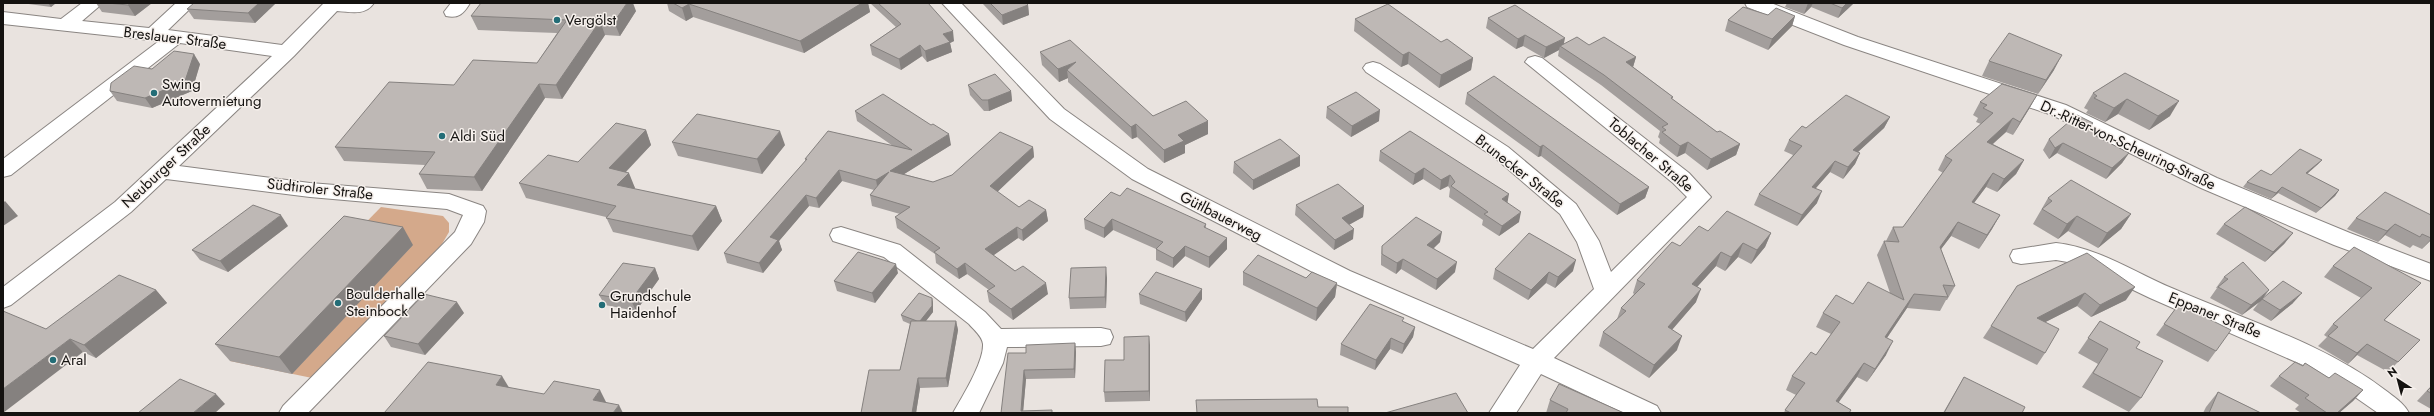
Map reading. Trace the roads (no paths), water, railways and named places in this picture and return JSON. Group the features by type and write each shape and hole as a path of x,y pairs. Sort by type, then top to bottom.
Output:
{"street":[{"path":"3,10 12,3"},
{"path":"63,26 94,3"},
{"path":"153,34 187,3"},
{"name":"Gütlbauerweg","path":"951,3 1057,114 1140,174 1342,277 1536,361"},
{"name":"Dr.-Ritter-von-Scheuring-Straße","path":"1754,3 1851,41 2059,110 2209,183 2342,239 2431,273"},
{"path":"333,4 363,5"},
{"name":"Neuburger Straße","path":"3,299 123,207 163,171 287,52 333,4"},
{"name":"Breslauer Straße","path":"3,18 63,26 153,34 287,52"},
{"path":"3,170 175,38"},
{"name":"Toblacher Straße","path":"1535,62 1682,178 1700,197 1606,291"},
{"name":"Brunecker Straße","path":"1373,68 1501,152 1568,209 1588,241 1606,291"},
{"name":"Südtiroler Straße","path":"163,171 310,190 450,202 475,211 473,222 463,238 292,413"},
{"path":"841,235 892,251 916,268 977,318 991,333 995,345 991,363 966,413"},
{"name":"Eppaner Straße","path":"2022,256 2060,252 2096,261 2156,291 2274,339 2327,364 2380,399 2396,413"},
{"path":"1502,413 1536,361 1606,291"},
{"path":"993,338 1102,337"},
{"path":"1536,361 1648,413"}],"place":[{"name":"Vergölst","path":"557,20"},
{"name":"Swing Autovermietung","path":"154,93"},
{"name":"Aldi Süd","path":"442,136"},
{"name":"Boulderhalle Steinbock","path":"338,303"},
{"name":"Grundschule Haidenhof","path":"602,305"},
{"name":"Aral","path":"53,360"}]}
